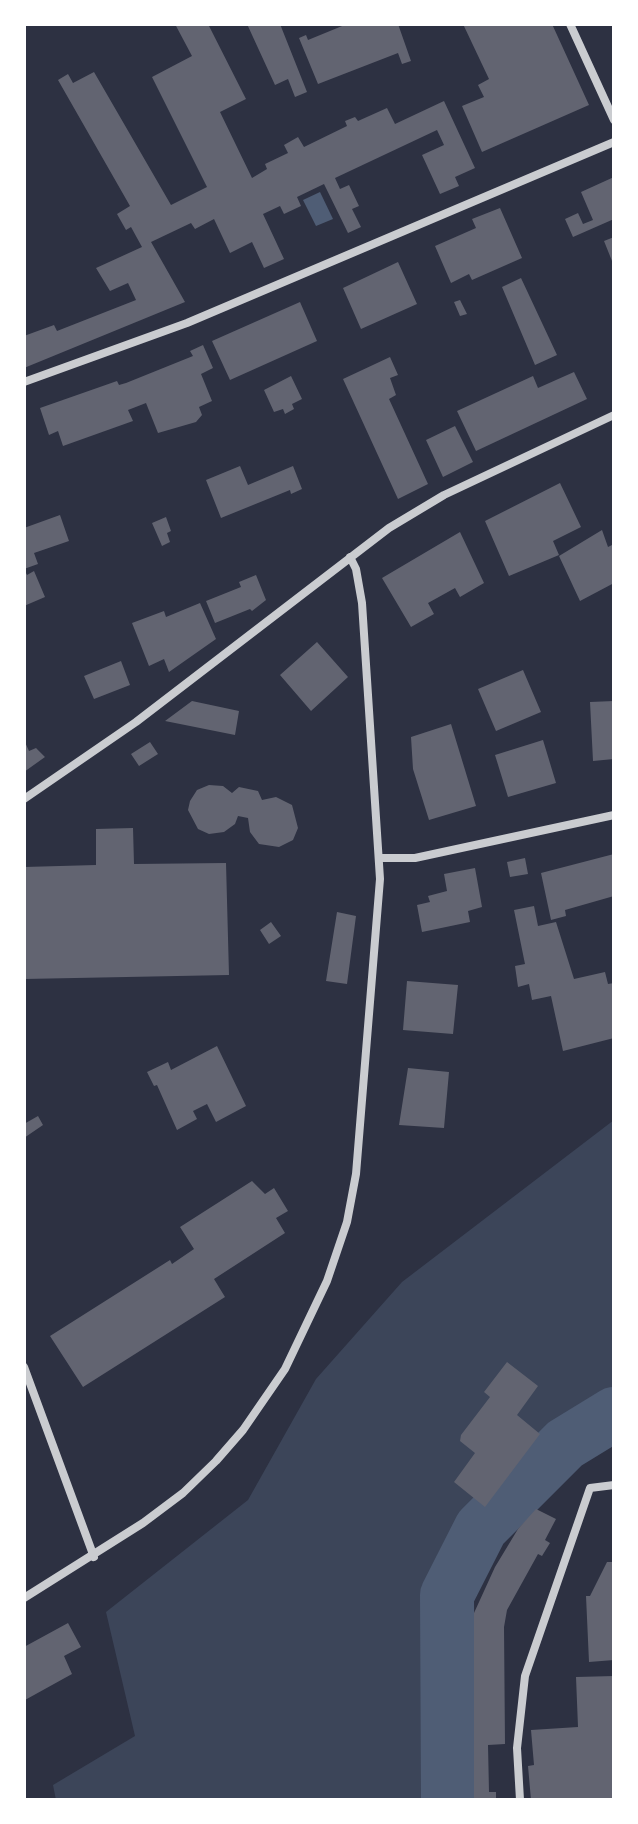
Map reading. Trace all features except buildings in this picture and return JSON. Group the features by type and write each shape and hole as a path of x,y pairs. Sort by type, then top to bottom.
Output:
{"street":[{"path":"570,24 614,120"},
{"path":"24,382 187,323 614,142"},
{"path":"24,799 136,722 350,557 444,495 614,415"},
{"path":"24,1598 94,1557 183,1493 243,1430 285,1369 327,1281 347,1222 356,1174 380,858 362,603 356,569 350,557"},
{"path":"380,858 415,858 614,815"},
{"path":"24,1367 94,1557"},
{"path":"520,1800 517,1748 525,1676 590,1488 614,1485"}],"shaded area":[{"path":"320,192 333,219 316,226 303,200"},
{"path":"614,1120 614,1437 506,1516 464,1612 459,1800 56,1800 53,1785 135,1736 106,1612 248,1500 316,1379 402,1282"}],"waterway":[{"path":"448,1800 447,1595 481,1528 565,1444 614,1414"}]}
